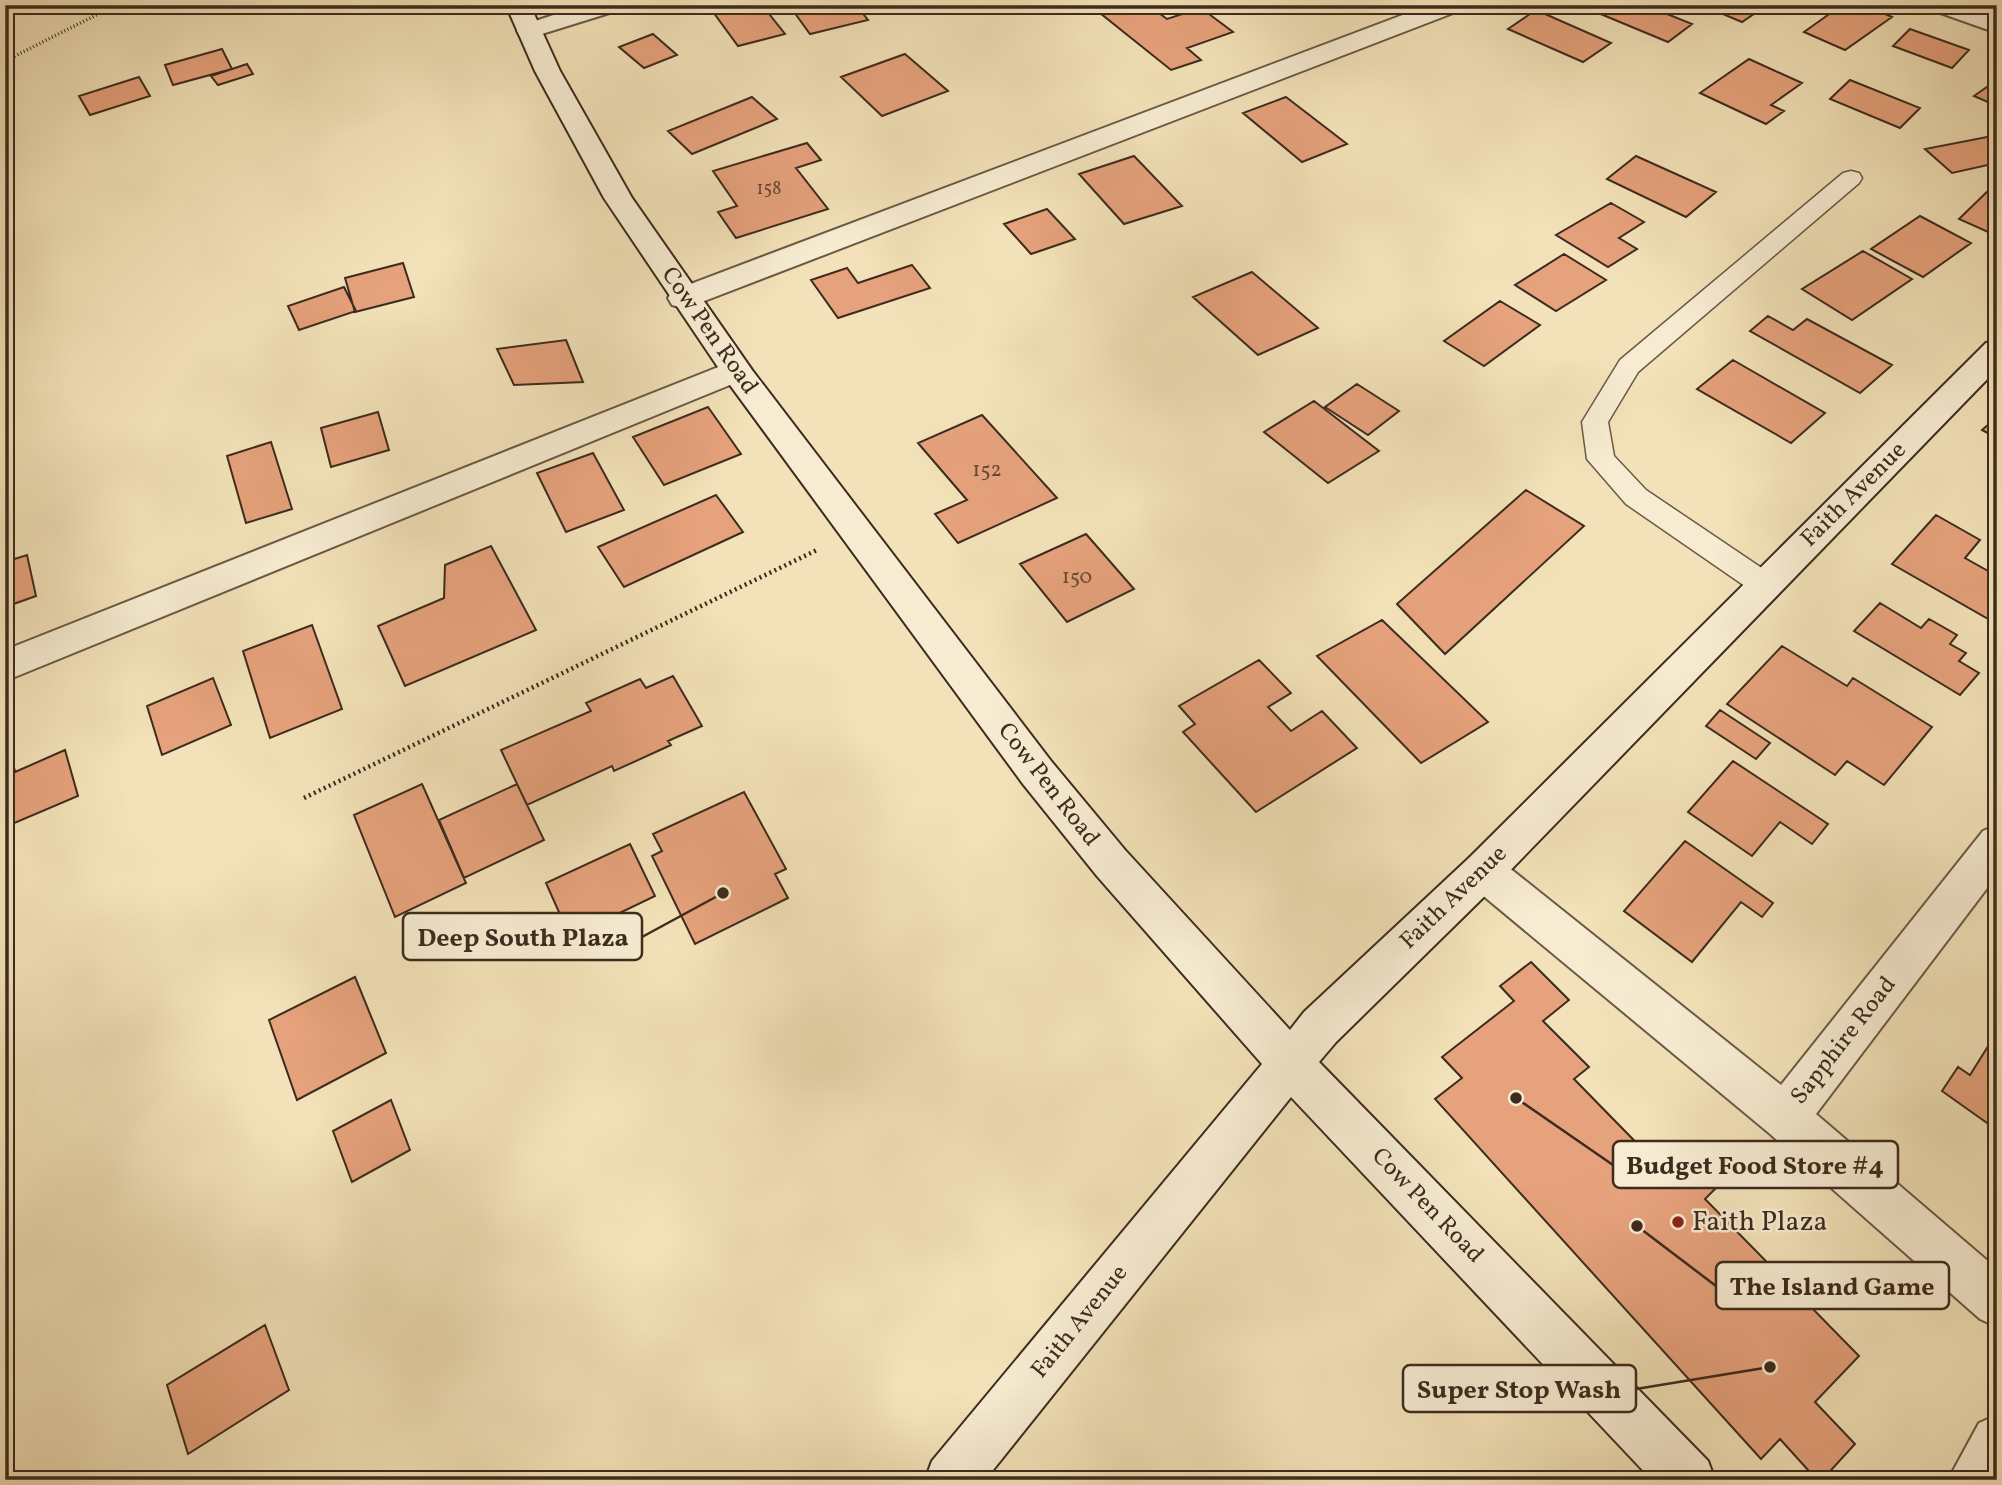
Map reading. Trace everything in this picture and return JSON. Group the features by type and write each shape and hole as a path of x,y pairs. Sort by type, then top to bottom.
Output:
{"street":[{"path":"523,18 610,5"},
{"path":"683,298 1451,5"},
{"path":"1941,5 1997,26"},
{"name":"Cow Pen Road","path":"523,18 555,87 599,166 683,298 1043,781 1112,864 1291,1063 1689,1480"},
{"name":"Faith Avenue","path":"951,1480 1320,1027 1483,871 1997,350"},
{"path":"5,666 736,371"},
{"name":"Sapphire Road","path":"1997,843 1785,1117 1997,1302"},
{"path":"1483,871 1785,1117"},
{"path":"1974,1480 1997,1441"}],"lane":[{"path":"1765,586 1636,496 1601,459 1595,422 1629,366 1851,178"}],"path":[{"path":"5,61 116,5"},
{"path":"304,798 856,531"}],"building":[{"path":"708,5 762,5 785,34 738,46"},
{"path":"789,5 856,5 868,20 810,34"},
{"path":"1122,5 1183,5 1159,13 1167,19 1201,8 1233,32 1187,48 1201,60 1171,70 1100,13"},
{"path":"1579,5 1645,5 1692,24 1668,42"},
{"path":"1767,5 1742,22 1706,7"},
{"path":"1842,5 1865,5 1892,17 1845,50 1804,32"},
{"path":"1536,10 1611,43 1583,62 1508,29"},
{"path":"1910,29 1969,50 1952,68 1893,46"},
{"path":"653,34 677,55 644,68 619,47"},
{"path":"222,49 232,69 173,85 165,65"},
{"path":"905,54 948,91 882,116 841,77"},
{"path":"1749,59 1802,83 1771,105 1784,111 1766,124 1700,93"},
{"path":"247,64 253,74 218,85 211,76"},
{"path":"139,77 150,96 90,115 79,96"},
{"path":"1850,80 1920,108 1900,128 1830,99"},
{"path":"1997,80 1997,106 1974,96"},
{"path":"752,97 777,119 692,154 668,131"},
{"path":"1286,97 1347,144 1302,162 1243,113"},
{"path":"1992,136 1997,139 1997,163 1952,173 1925,149"},
{"path":"807,143 821,160 796,168 828,209 736,238 718,212 737,206 713,171"},
{"path":"1134,156 1182,206 1124,224 1079,174"},
{"path":"1636,156 1716,192 1686,217 1607,179"},
{"path":"1993,186 1997,188 1997,236 1959,219"},
{"path":"1611,203 1644,222 1619,238 1637,249 1608,267 1556,235"},
{"path":"1047,209 1075,239 1031,254 1004,224"},
{"path":"1920,216 1971,243 1923,277 1871,249"},
{"path":"1863,251 1912,279 1852,320 1802,289"},
{"path":"1564,254 1606,280 1556,311 1515,285"},
{"path":"403,263 414,297 355,312 345,278"},
{"path":"912,265 930,288 838,318 811,280 847,268 858,283"},
{"path":"1252,272 1318,328 1258,355 1193,297"},
{"path":"344,287 356,311 299,330 288,306"},
{"path":"1500,301 1540,325 1484,366 1444,341"},
{"path":"1768,316 1793,330 1807,319 1892,365 1860,393 1750,331"},
{"path":"566,340 583,382 514,385 497,349"},
{"path":"1733,360 1825,413 1791,443 1697,389"},
{"path":"1357,384 1399,411 1368,435 1325,407"},
{"path":"1314,401 1379,451 1328,483 1264,432"},
{"path":"708,407 741,454 664,485 633,437"},
{"path":"378,412 389,450 331,467 321,428"},
{"path":"982,415 1057,498 958,543 935,514 967,500 918,443"},
{"path":"1997,417 1997,438 1982,430"},
{"path":"271,442 292,509 246,523 227,456"},
{"path":"593,453 624,510 566,532 537,473"},
{"path":"1526,490 1584,526 1445,654 1397,604"},
{"path":"716,495 743,532 624,587 598,547"},
{"path":"1936,515 1980,540 1965,558 1997,576 1997,624 1892,564"},
{"path":"1086,534 1134,589 1067,622 1020,564"},
{"path":"491,546 536,630 405,686 378,626 444,598 445,565"},
{"path":"27,555 36,596 5,607 5,562"},
{"path":"1880,603 1921,628 1929,619 1957,635 1950,644 1966,653 1959,661 1979,673 1960,695 1854,631"},
{"path":"1382,620 1488,722 1421,763 1317,656"},
{"path":"312,625 342,709 270,738 243,651"},
{"path":"1782,646 1847,686 1853,678 1932,727 1884,785 1847,761 1835,775 1727,704"},
{"path":"1259,660 1291,693 1268,707 1291,731 1322,711 1357,748 1256,812 1183,732 1195,724 1179,706"},
{"path":"673,676 702,726 668,741 671,745 614,771 612,766 527,805 501,750 591,711 586,703 640,679 646,688"},
{"path":"213,678 231,725 162,755 147,706"},
{"path":"1720,710 1770,743 1756,759 1706,726"},
{"path":"65,750 78,796 5,827 5,755 11,753 15,772"},
{"path":"1733,761 1828,824 1812,844 1780,822 1752,856 1688,812"},
{"path":"422,784 466,883 395,917 354,815"},
{"path":"517,784 544,840 464,878 439,820"},
{"path":"744,792 786,869 775,874 788,898 695,944 652,856 662,851 653,834"},
{"path":"1685,841 1773,903 1762,917 1741,902 1692,962 1624,911"},
{"path":"630,844 655,896 570,937 546,883"},
{"path":"1531,962 1569,1000 1543,1021 1589,1067 1574,1079 1667,1174 1691,1151 1722,1182 1705,1199 1859,1356 1815,1402 1855,1444 1822,1480 1817,1480 1780,1439 1761,1459 1435,1099 1462,1078 1442,1057 1514,1001 1500,986"},
{"path":"355,977 386,1053 297,1100 269,1020"},
{"path":"1997,1032 1997,1130 1942,1091 1958,1067 1970,1075"},
{"path":"391,1100 410,1150 352,1182 333,1131"},
{"path":"265,1325 289,1390 188,1454 167,1385"}],"place":[{"name":"Deep South Plaza","path":"723,893"},
{"name":"Budget Food Store #4","path":"1516,1098"},
{"name":"Faith Plaza","path":"1678,1222"},
{"name":"The Island Game","path":"1637,1226"},
{"name":"Super Stop Wash","path":"1770,1367"}]}
